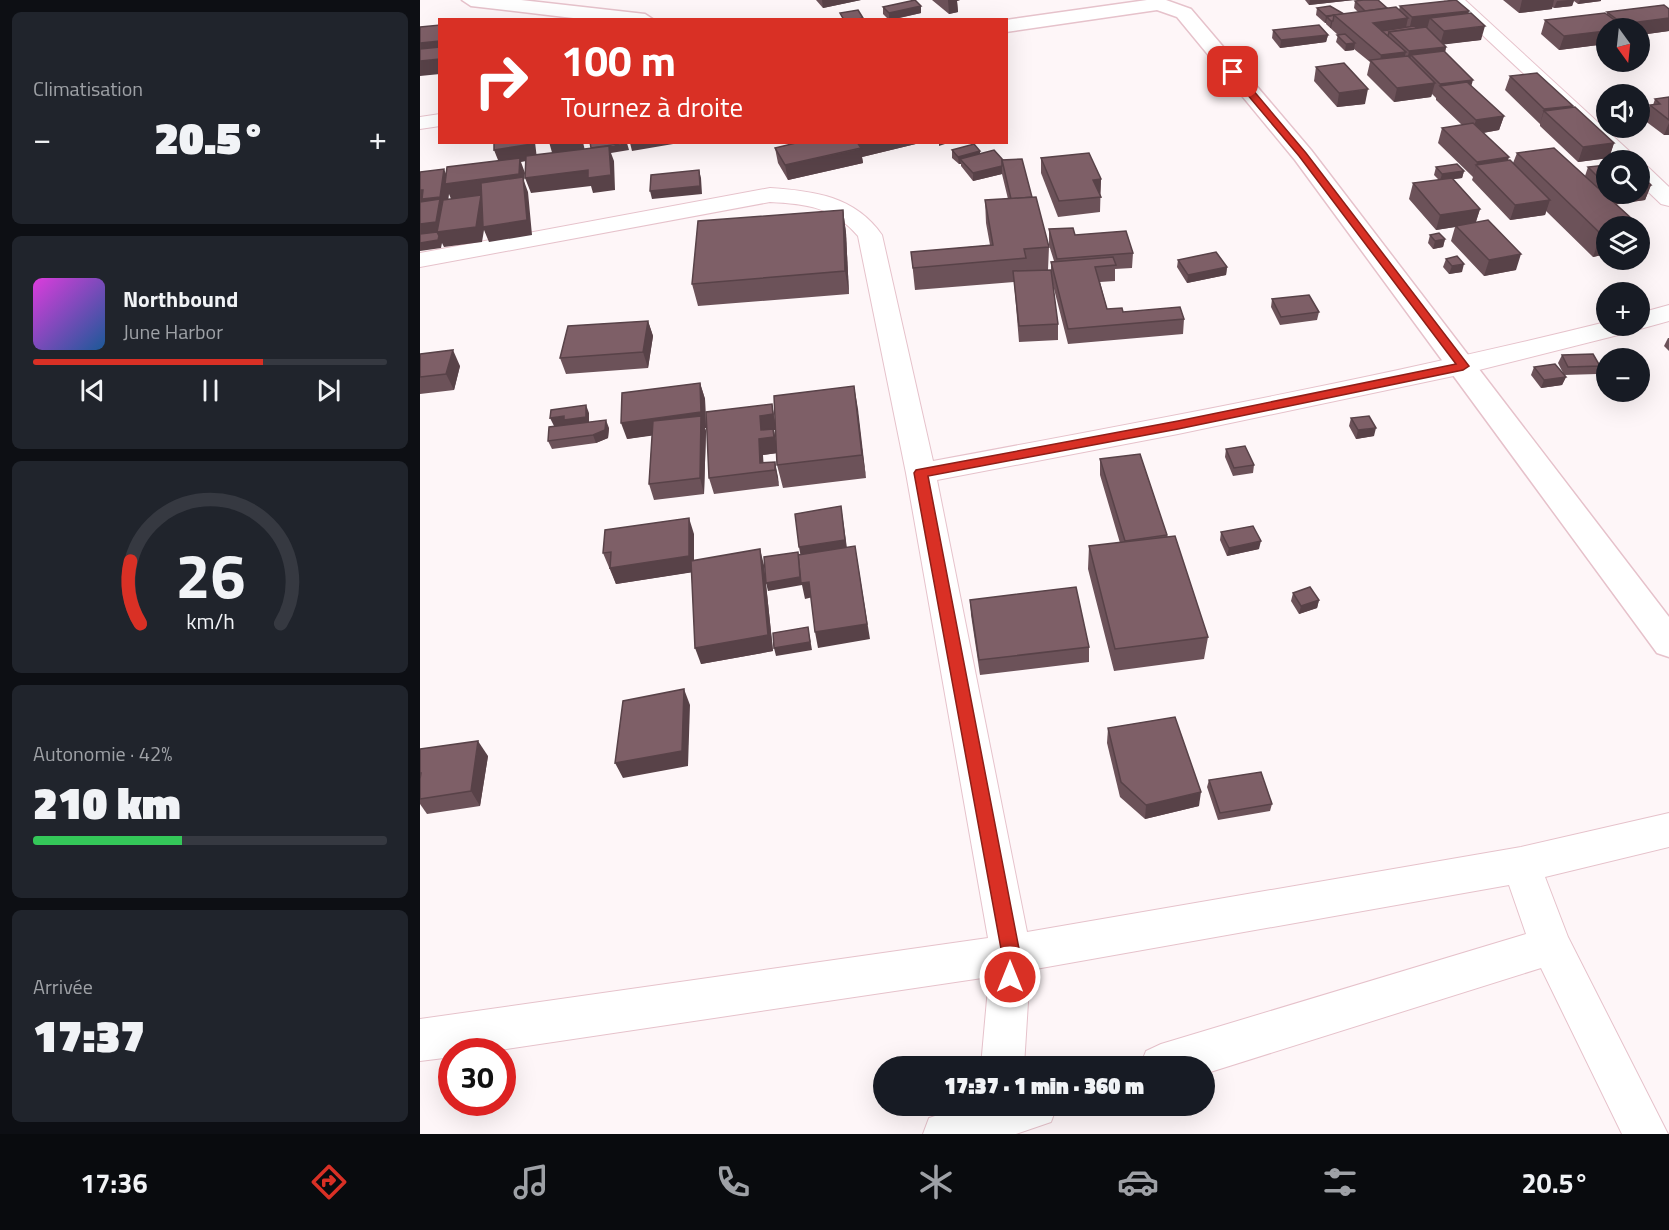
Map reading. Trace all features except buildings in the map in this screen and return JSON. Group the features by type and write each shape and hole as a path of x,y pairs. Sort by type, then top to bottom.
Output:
{"street":[{"path":"471,0 628,18"},
{"path":"1454,0 1617,150"},
{"path":"1008,26 1159,4 1179,7 1303,154 1669,643"},
{"path":"420,123 438,120"},
{"path":"1650,181 1669,199"},
{"path":"420,260 770,195 808,197 839,205 857,219 870,236 921,473 1011,954 1004,1056"},
{"path":"1650,318 1669,313"},
{"path":"921,473 1178,425 1463,366 1596,332"},
{"path":"420,1040 1011,954 1521,865 1669,830"},
{"path":"1521,865 1551,946 1646,1134"},
{"path":"1194,1056 1551,946"},
{"path":"945,1134 1007,1116"}],"route":[{"path":"1010,977 1011,954 963,709 921,473 1178,425 1463,366 1303,154 1233,72"}]}
